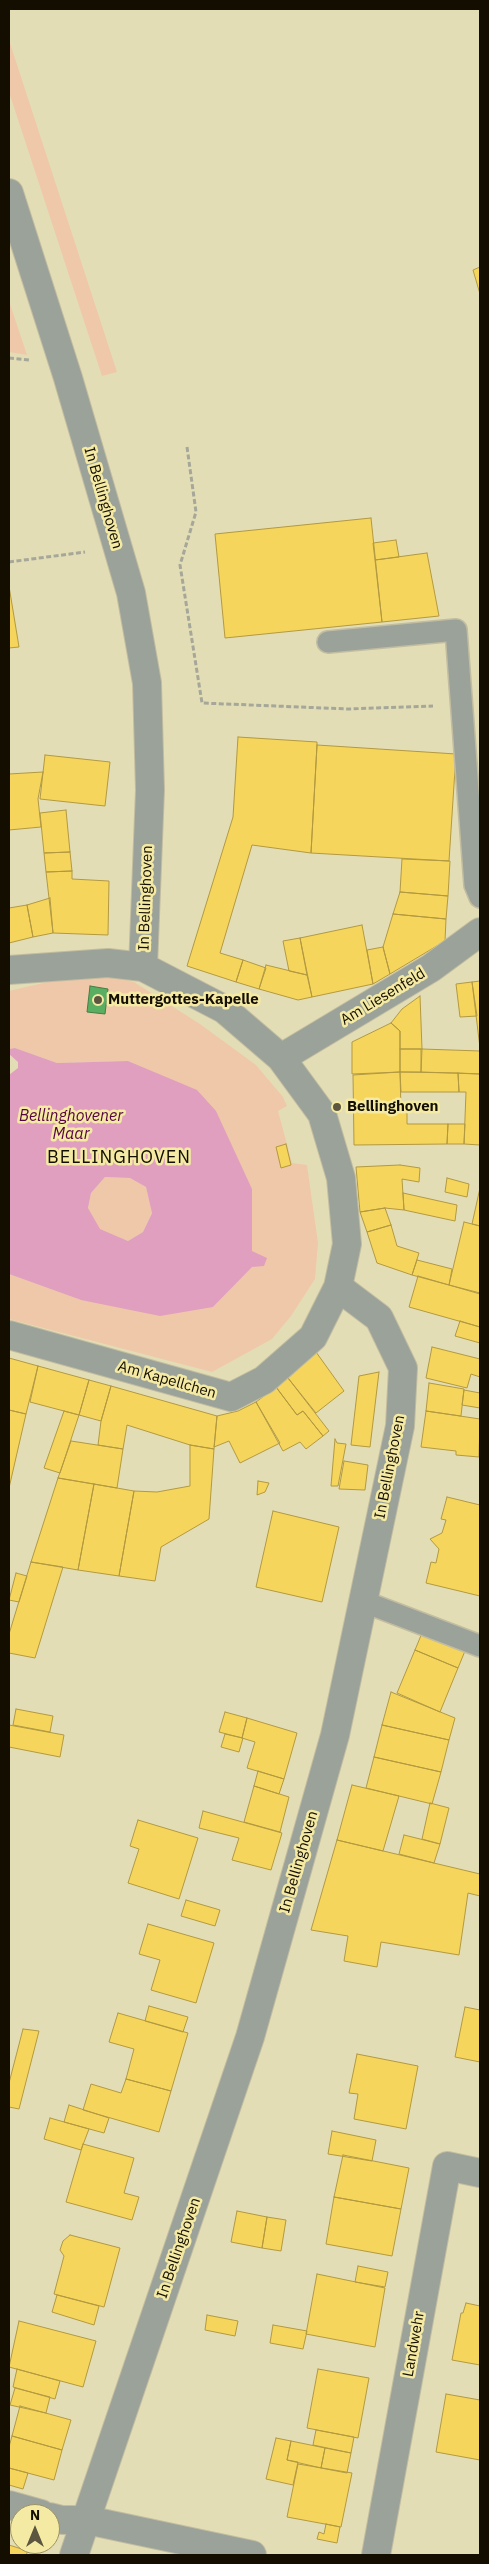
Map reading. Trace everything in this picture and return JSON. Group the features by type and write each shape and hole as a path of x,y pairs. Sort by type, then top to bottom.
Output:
{"street":[{"name":"In Bellinghoven","path":"9,193 47,318 68,378 131,593 147,683 150,790 143,967 224,1008 281,1058 322,1114 341,1178 347,1244 338,1287 379,1318 403,1368 400,1426 335,1735 250,2037 74,2555"},
{"name":"Am Liesenfeld","path":"281,1058 431,968 480,932"},
{"path":"9,970 108,963 143,967"},
{"name":"Am Kapellchen","path":"9,1335 230,1397 264,1380 312,1337 338,1287"},
{"name":"Landwehr","path":"376,2555 447,2166 480,2173"},
{"path":"60,2520 87,2520 252,2555"}],"lane":[{"path":"328,642 456,630 475,885 480,897"},
{"path":"362,1601 480,1646"}],"path":[{"path":"187,447 196,512 180,565 202,703 348,709 462,705"},
{"path":"9,562 117,546"}],"shaded area":[{"path":"9,40 117,372 102,376 9,92"},
{"path":"9,301 27,355 9,352"},
{"path":"103,975 134,982 200,1024 256,1065 283,1097 287,1106 278,1111 292,1163 307,1165 318,1243 315,1279 291,1316 272,1339 212,1372 9,1319 9,1274 81,1300 213,1307 252,1266 252,1189 197,1091 128,1061 57,1063 15,1048 9,1049 9,991 60,979"},
{"path":"105,1177 130,1178 146,1187 152,1212 143,1232 128,1241 99,1229 88,1208 91,1193"}],"water":[{"name":"Bellinghovener Maar","path":"15,1048 57,1063 128,1061 197,1090 216,1111 252,1189 252,1251 267,1258 264,1266 252,1267 213,1307 160,1316 81,1300 9,1274 9,1075 18,1068 18,1062 9,1054 9,1049","holes":["105,1177 130,1178 146,1187 152,1213 143,1232 128,1241 100,1229 88,1208 91,1193"]}],"building: Homes":[{"path":"480,267 480,294 473,270"},
{"path":"371,518 382,622 225,638 215,534"},
{"path":"396,540 399,557 375,560 373,543"},
{"path":"427,553 439,616 382,622 375,560"},
{"path":"9,586 19,647 9,648"},
{"path":"238,737 317,742 317,745 311,853 252,845 220,953 243,960 236,982 187,966 233,817"},
{"path":"317,745 456,754 449,861 311,853"},
{"path":"45,755 110,762 105,806 40,799"},
{"path":"43,772 38,799 41,827 9,830 9,774"},
{"path":"66,810 70,852 44,853 40,813"},
{"path":"70,852 72,871 46,872 44,853"},
{"path":"402,859 450,861 448,896 400,892"},
{"path":"72,871 72,879 109,881 108,935 53,933 46,872"},
{"path":"400,892 448,896 446,919 393,914"},
{"path":"50,898 53,933 33,937 27,905"},
{"path":"27,905 33,937 9,943 9,908"},
{"path":"393,914 446,919 445,941 390,974 383,947"},
{"path":"362,925 373,984 312,997 300,938"},
{"path":"300,938 307,975 289,971 283,941"},
{"path":"383,947 390,974 373,984 367,950"},
{"path":"243,960 266,968 259,989 236,982"},
{"path":"266,965 307,975 312,997 298,1000 259,989"},
{"path":"480,981 480,1048 472,982"},
{"path":"472,982 477,1016 460,1017 456,984"},
{"path":"420,996 422,1049 400,1049 400,1031 391,1023 402,1009"},
{"path":"391,1023 400,1031 400,1072 352,1074 352,1042"},
{"path":"400,1049 421,1049 421,1072 400,1072"},
{"path":"422,1049 480,1051 480,1074 421,1072"},
{"path":"400,1072 458,1073 459,1092 401,1092"},
{"path":"400,1072 401,1110 407,1110 407,1124 448,1124 447,1144 354,1145 353,1075"},
{"path":"458,1073 480,1074 480,1145 464,1144 466,1092 459,1092"},
{"path":"448,1124 465,1124 464,1144 447,1144"},
{"path":"286,1144 291,1165 281,1168 276,1147"},
{"path":"400,1165 420,1168 419,1182 402,1179 404,1210 385,1208 360,1212 356,1167"},
{"path":"447,1178 469,1184 467,1197 445,1192"},
{"path":"480,1188 480,1226 472,1224"},
{"path":"403,1193 457,1205 455,1221 404,1210"},
{"path":"385,1208 391,1225 367,1232 360,1212"},
{"path":"464,1222 480,1226 480,1293 449,1285"},
{"path":"391,1225 397,1246 419,1253 412,1275 377,1263 367,1232"},
{"path":"417,1260 452,1269 449,1285 412,1275"},
{"path":"418,1276 480,1294 480,1327 409,1307"},
{"path":"460,1321 480,1327 480,1343 455,1336"},
{"path":"432,1347 480,1359 480,1377 471,1374 467,1388 426,1378"},
{"path":"316,1352 344,1391 316,1413 288,1378"},
{"path":"9,1358 38,1366 26,1414 9,1410"},
{"path":"38,1366 89,1380 79,1415 30,1402"},
{"path":"379,1372 370,1447 351,1445 359,1376"},
{"path":"288,1378 329,1431 323,1436 303,1411 297,1415 276,1387"},
{"path":"89,1380 111,1386 101,1421 79,1415"},
{"path":"429,1383 464,1389 461,1416 426,1411"},
{"path":"111,1386 217,1416 214,1449 190,1445 127,1425 123,1449 98,1445 101,1421"},
{"path":"276,1387 297,1415 303,1411 323,1436 306,1449 300,1442 283,1451 256,1402"},
{"path":"464,1390 480,1393 480,1408 462,1405"},
{"path":"256,1402 280,1443 240,1463 229,1441 214,1447 217,1416 238,1411"},
{"path":"9,1410 26,1414 9,1488"},
{"path":"64,1411 79,1415 60,1473 44,1468"},
{"path":"426,1411 480,1419 479,1457 456,1455 456,1451 421,1447"},
{"path":"335,1439 337,1443 346,1444 338,1486 331,1486"},
{"path":"71,1441 123,1449 117,1488 58,1478"},
{"path":"190,1445 214,1449 209,1519 161,1547 155,1581 119,1576 134,1491 157,1492 190,1486"},
{"path":"344,1461 368,1465 365,1490 339,1489"},
{"path":"58,1478 94,1484 78,1570 31,1562"},
{"path":"258,1481 269,1483 265,1492 257,1495"},
{"path":"94,1484 134,1491 119,1576 78,1570"},
{"path":"447,1497 480,1505 480,1596 426,1583 431,1562 436,1563 439,1549 430,1539 442,1533 446,1520 441,1519"},
{"path":"273,1511 339,1527 322,1602 256,1587"},
{"path":"31,1562 63,1567 35,1658 9,1653 9,1634"},
{"path":"16,1573 27,1576 19,1602 9,1600"},
{"path":"422,1633 465,1651 458,1668 415,1650"},
{"path":"415,1650 458,1668 440,1712 397,1693"},
{"path":"391,1692 455,1718 449,1740 382,1725"},
{"path":"16,1709 53,1716 50,1732 13,1725"},
{"path":"225,1712 247,1718 242,1738 219,1732"},
{"path":"247,1718 297,1733 284,1779 247,1768 255,1742 242,1738"},
{"path":"9,1725 64,1735 60,1757 9,1747"},
{"path":"382,1725 449,1740 441,1772 374,1757"},
{"path":"225,1734 243,1738 239,1752 221,1747"},
{"path":"374,1757 441,1772 432,1804 366,1788"},
{"path":"258,1771 284,1779 279,1794 254,1786"},
{"path":"352,1785 399,1796 383,1851 337,1840"},
{"path":"254,1786 289,1797 280,1832 244,1822"},
{"path":"430,1803 449,1808 440,1844 422,1839"},
{"path":"203,1811 282,1833 271,1870 232,1860 239,1838 199,1828"},
{"path":"138,1820 198,1838 179,1899 128,1883 139,1849 130,1846"},
{"path":"404,1835 440,1844 434,1863 399,1854"},
{"path":"337,1840 480,1874 480,1896 468,1893 459,1955 381,1942 377,1967 344,1961 348,1936 311,1930"},
{"path":"186,1900 220,1910 215,1926 181,1916"},
{"path":"148,1924 214,1943 196,2003 151,1990 160,1960 139,1954"},
{"path":"149,2006 188,2017 183,2032 145,2021"},
{"path":"465,2007 480,2010 480,2062 455,2057"},
{"path":"118,2013 188,2033 171,2091 126,2079 134,2049 109,2042"},
{"path":"23,2029 39,2031 19,2109 9,2107 9,2083"},
{"path":"357,2054 418,2066 406,2129 354,2119 358,2094 349,2093"},
{"path":"126,2079 171,2091 159,2132 83,2110 91,2084 121,2093"},
{"path":"69,2105 109,2118 104,2133 64,2122"},
{"path":"50,2118 89,2129 81,2150 44,2139"},
{"path":"332,2131 376,2140 372,2161 328,2154"},
{"path":"83,2144 134,2158 124,2193 139,2197 132,2220 66,2202"},
{"path":"343,2155 409,2168 401,2209 334,2197"},
{"path":"334,2197 401,2209 392,2256 326,2244"},
{"path":"237,2211 267,2217 262,2248 231,2242"},
{"path":"267,2217 286,2220 281,2251 262,2248"},
{"path":"70,2235 120,2248 104,2307 54,2294 64,2256 60,2250 63,2241"},
{"path":"358,2266 388,2272 385,2287 355,2282"},
{"path":"317,2274 385,2288 375,2347 306,2334"},
{"path":"57,2295 99,2306 94,2325 52,2312"},
{"path":"466,2303 480,2306 480,2365 452,2360 461,2313 463,2313"},
{"path":"207,2315 238,2321 235,2336 205,2330"},
{"path":"19,2321 96,2341 83,2387 9,2367"},
{"path":"273,2325 307,2331 303,2349 270,2343"},
{"path":"17,2369 60,2381 55,2399 13,2387"},
{"path":"318,2369 369,2378 358,2438 307,2428"},
{"path":"15,2388 50,2397 46,2413 10,2405"},
{"path":"446,2394 480,2400 480,2460 436,2452"},
{"path":"20,2406 71,2420 62,2450 12,2436"},
{"path":"316,2430 354,2437 351,2453 313,2445"},
{"path":"12,2436 62,2450 54,2480 9,2468 9,2447"},
{"path":"276,2438 291,2441 287,2460 298,2462 293,2485 266,2479"},
{"path":"291,2441 325,2448 321,2468 287,2460"},
{"path":"325,2448 351,2453 347,2473 321,2468"},
{"path":"298,2464 352,2473 341,2527 287,2517"},
{"path":"9,2468 28,2473 23,2489 9,2485"},
{"path":"326,2524 340,2527 337,2543 317,2539 319,2532 324,2534"},
{"path":"9,2545 10,2554 26,2554 26,2555 9,2555"}],"building: Public":[{"name":"Muttergottes-Kapelle","path":"90,986 108,989 105,1014 87,1012"}],"place":[{"name":"Muttergottes-Kapelle","path":"98,1000"},
{"name":"Bellinghoven","path":"337,1107"}],"district":[{"name":"BELLINGHOVEN","path":"119,1158"}]}
